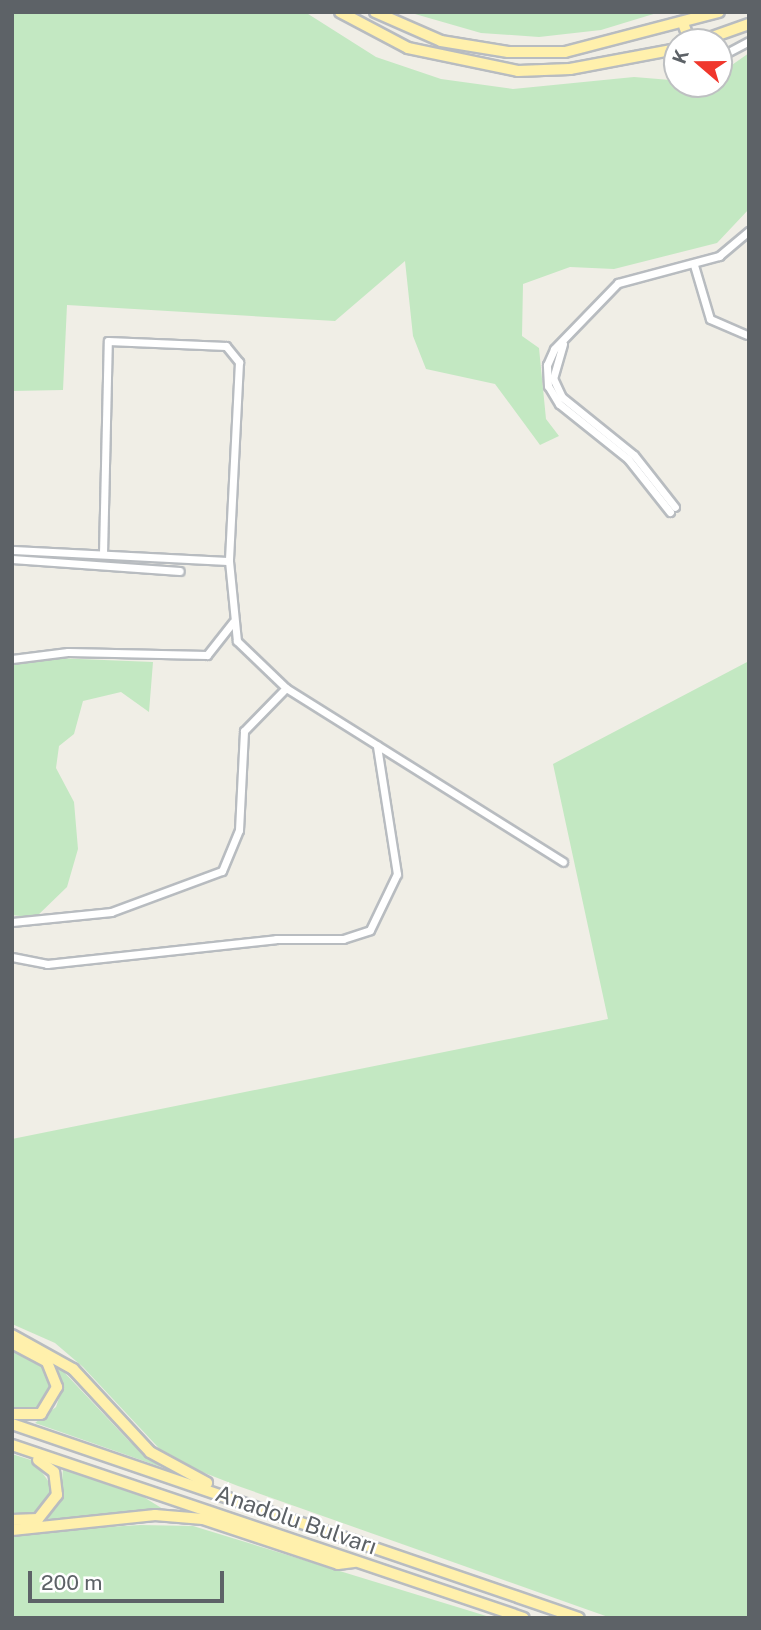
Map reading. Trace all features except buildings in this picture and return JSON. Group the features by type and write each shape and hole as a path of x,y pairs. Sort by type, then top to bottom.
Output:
{"main road":[{"path":"340,12 408,48 518,71 663,52"},
{"path":"375,12 441,41 508,52 565,52 659,30 719,12"},
{"path":"683,23 685,28"},
{"path":"659,30 663,48"},
{"path":"12,1335 72,1369 150,1452 243,1502"},
{"path":"12,1343 47,1362 57,1387 41,1414 12,1414"},
{"name":"Anadolu Bulvarı","path":"12,1423 579,1618"},
{"name":"Anadolu Bulvarı","path":"12,1445 524,1618"},
{"path":"12,1451 48,1465 58,1484 45,1514 12,1520"},
{"path":"12,1530 155,1515 203,1519 338,1564 359,1562"}],"street":[{"path":"733,50 749,41"},
{"path":"673,510 628,459 552,394 547,365 566,337 618,283 694,265 719,256 749,231"},
{"path":"694,265 710,319 747,335"},
{"path":"103,554 108,341 226,346 239,362 229,561 233,622 237,640 286,688 563,862"},
{"path":"12,550 229,561"},
{"path":"12,559 180,571"},
{"path":"12,659 68,652 207,655 233,622"},
{"path":"12,922 111,912 222,871 239,831 244,731 286,688"},
{"path":"12,957 47,964 276,939 343,939 370,930 397,874 377,746"}],"green space":[{"path":"12,12 305,12 376,57 441,79 513,89 634,77 663,79 663,98 733,98 733,64 749,53 749,209 717,243 614,269 570,267 523,284 522,336 539,348 546,419 559,436 540,445 495,384 426,369 413,336 405,261 335,321 67,305 63,390 12,391"},
{"path":"408,12 660,12 601,30 539,37 481,33"},
{"path":"30,657 153,662 149,712 121,692 83,701 74,734 59,746 56,768 74,802 78,849 67,887 35,918 12,915 12,666"},
{"path":"749,661 749,1618 611,1618 169,1459 83,1367 55,1343 12,1324 12,1139 608,1019 553,764"},
{"path":"12,1351 39,1363 52,1382 47,1402 37,1410 12,1408"},
{"path":"46,1353 128,1440 161,1467 35,1423 56,1407 62,1389"},
{"path":"12,1454 34,1461 51,1485 50,1497 34,1514 12,1516"},
{"path":"63,1469 142,1496 163,1509 41,1524 60,1502"},
{"path":"140,1525 193,1526 493,1618 12,1618 12,1533"}]}
